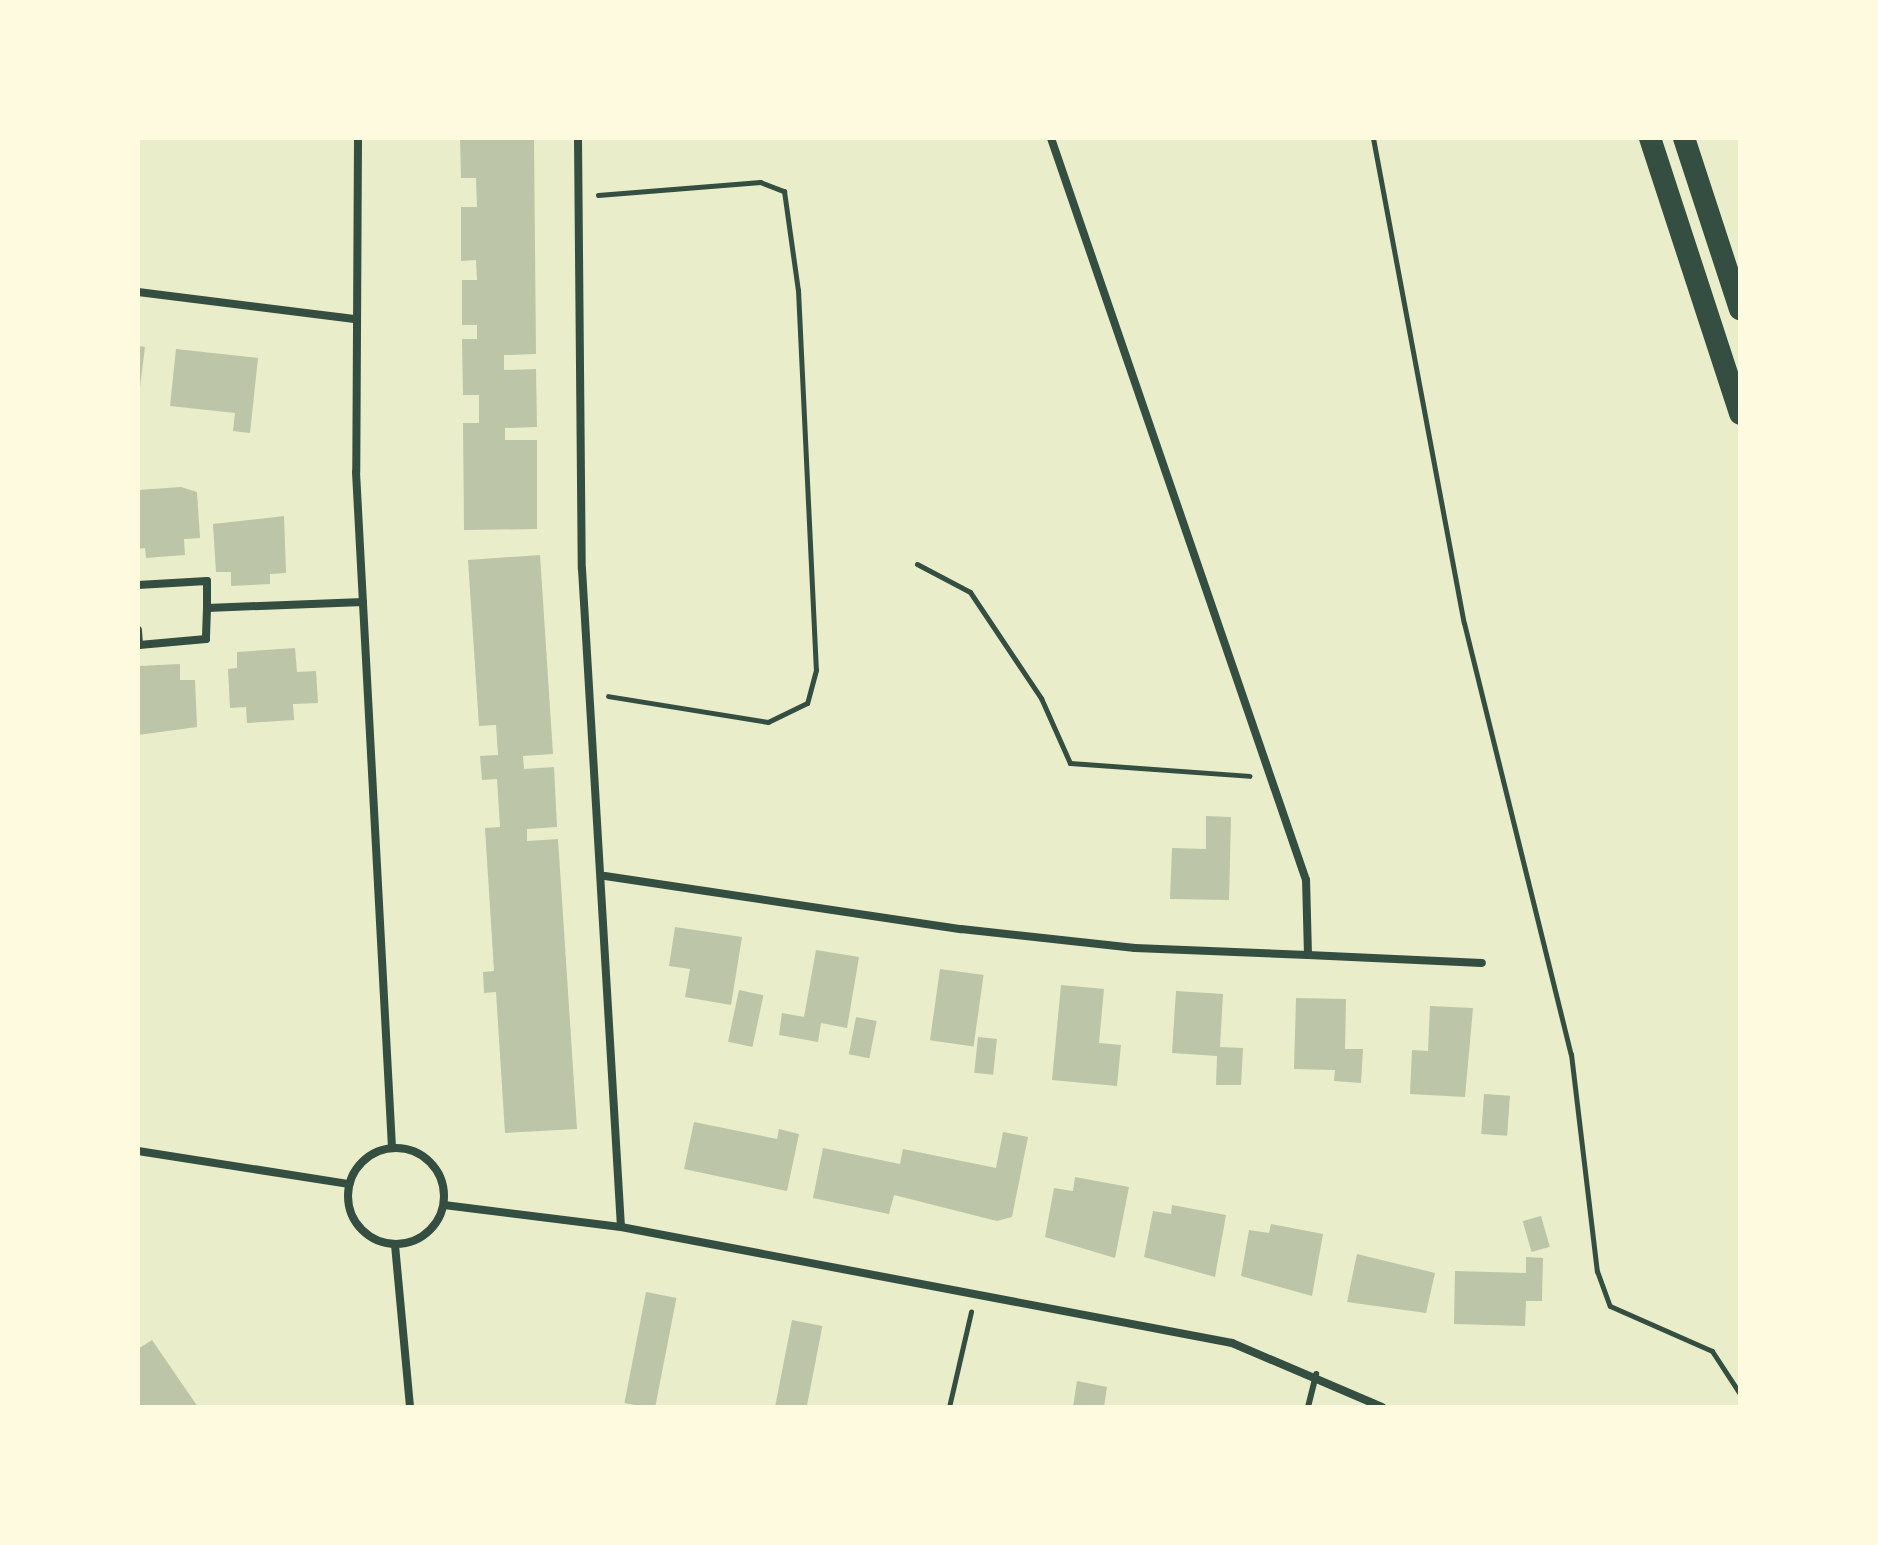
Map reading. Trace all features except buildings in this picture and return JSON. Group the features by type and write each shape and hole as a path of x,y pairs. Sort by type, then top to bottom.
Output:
{"highway":[{"path":"1650,138 1740,414"},
{"path":"1684,138 1740,309"}],"street":[{"path":"358,138 356,319 363,602 392,1147"},
{"path":"578,138 582,569 605,876 621,1227"},
{"path":"1051,138 1306,880 1308,955"},
{"path":"138,292 356,319"},
{"path":"138,585 207,581 206,639 139,645 138,630"},
{"path":"207,608 363,602"},
{"path":"605,876 961,929 1135,948 1482,963"},
{"path":"392,1147 432,1163 444,1205 422,1238 395,1245 358,1226 349,1184 365,1159 392,1147"},
{"path":"138,1151 349,1184"},
{"path":"444,1205 621,1227 1232,1343 1316,1374 1382,1407"},
{"path":"395,1245 410,1407"}],"lane":[{"path":"1308,1407 1316,1374"}],"path":[{"path":"1373,138 1464,623 1571,1054 1597,1271 1610,1306 1712,1351 1740,1394"},
{"path":"577,197 760,182 784,191 798,290 816,670 807,703 768,722 592,693"},
{"path":"917,564 970,592 1041,698 1070,763 1271,777"},
{"path":"949,1407 976,1292"}]}
